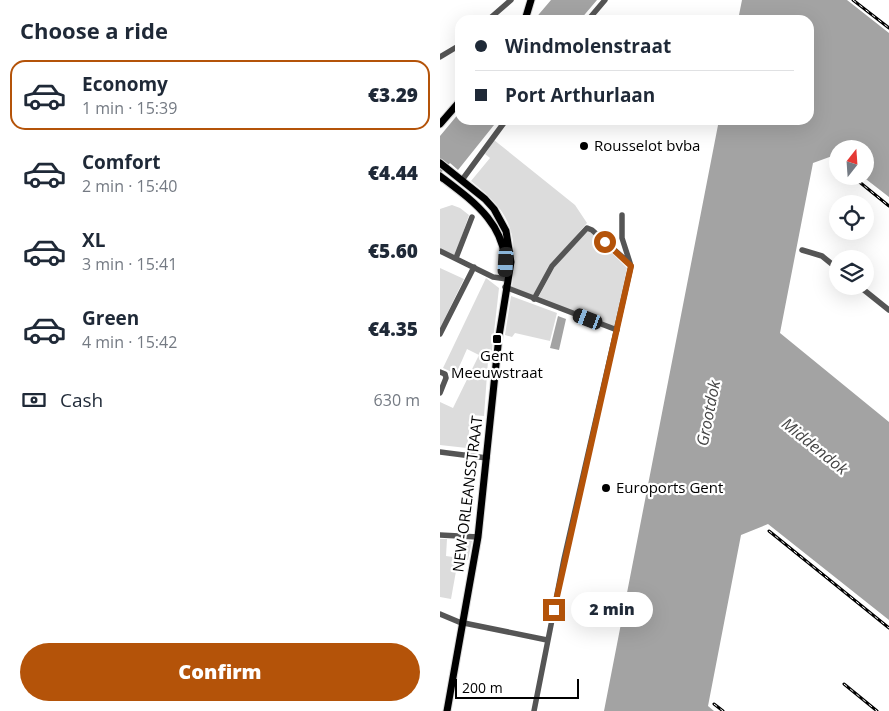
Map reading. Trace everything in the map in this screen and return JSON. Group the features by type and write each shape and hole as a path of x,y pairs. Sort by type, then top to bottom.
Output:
{"main road":[{"path":"526,15 531,0"},
{"path":"440,124 455,107"},
{"name":"NEW-ORLEANSSTRAAT","path":"440,163 485,199 501,220 506,231 511,262 505,287 478,537 447,711"},
{"name":"NEW-ORLEANSSTRAAT","path":"440,176 486,215 495,226 504,250 507,279"}],"street":[{"path":"494,15 511,0"},
{"path":"592,15 605,0"},
{"path":"440,57 455,48"},
{"path":"459,178 502,125"},
{"path":"534,711 587,456 631,266 628,262 622,238 622,215"},
{"path":"456,258 472,217"},
{"path":"534,299 552,266 587,228 592,230 628,262"},
{"path":"802,250 822,256 829,262"},
{"path":"440,251 493,277 507,279"},
{"path":"440,334 474,267"},
{"path":"505,287 617,330"},
{"path":"870,295 889,310"},
{"path":"440,372 446,378 440,393"},
{"path":"440,452 487,458"},
{"path":"440,535 478,537"},
{"path":"440,614 463,623 548,640"}],"shaded area":[{"path":"494,140 575,205 587,223 551,265 534,296 512,287 514,253 510,227 496,204 471,181 490,158 485,154"},
{"path":"452,205 469,215 455,256 440,249 440,209"},
{"path":"586,231 590,231 627,268 615,327 538,298 555,266"},
{"path":"440,268 464,279 440,328"},
{"path":"486,278 499,288 491,359 488,361 484,416 471,415 467,448 440,445 440,402 453,408 479,355 467,349 456,374 443,368"},
{"path":"511,296 557,313 550,341 515,333 512,337 505,335"},
{"path":"440,539 447,539 446,556 460,558 463,540 472,541 468,560 458,560 451,599 440,597"}],"water":[{"path":"551,0 597,0 584,15 538,15"},
{"path":"742,0 847,0 889,33 889,197 874,185 874,140 829,140 829,157 813,163 780,333 889,422 889,620 768,524 741,535 708,706 714,711 604,711 718,125 814,125 814,15 739,15"},
{"path":"455,118 455,125 494,125 458,170 450,163 440,174 440,136"},
{"path":"558,316 566,319 559,350 550,348"}],"railway":[{"path":"853,0 889,28"},
{"path":"863,185 889,206"},
{"path":"769,531 889,628"},
{"path":"844,684 877,711"},
{"path":"714,704 723,711"}],"place":[{"name":"Rousselot bvba","path":"584,146"},
{"name":"Gent Meeuwstraat","path":"497,339"},
{"name":"Euroports Gent","path":"606,488"}],"route":[{"path":"554,610 589,446 631,266 605,242"}],"water label":[{"name":"Grootdok","path":"708,413"},
{"name":"Middendok","path":"815,446"}]}
